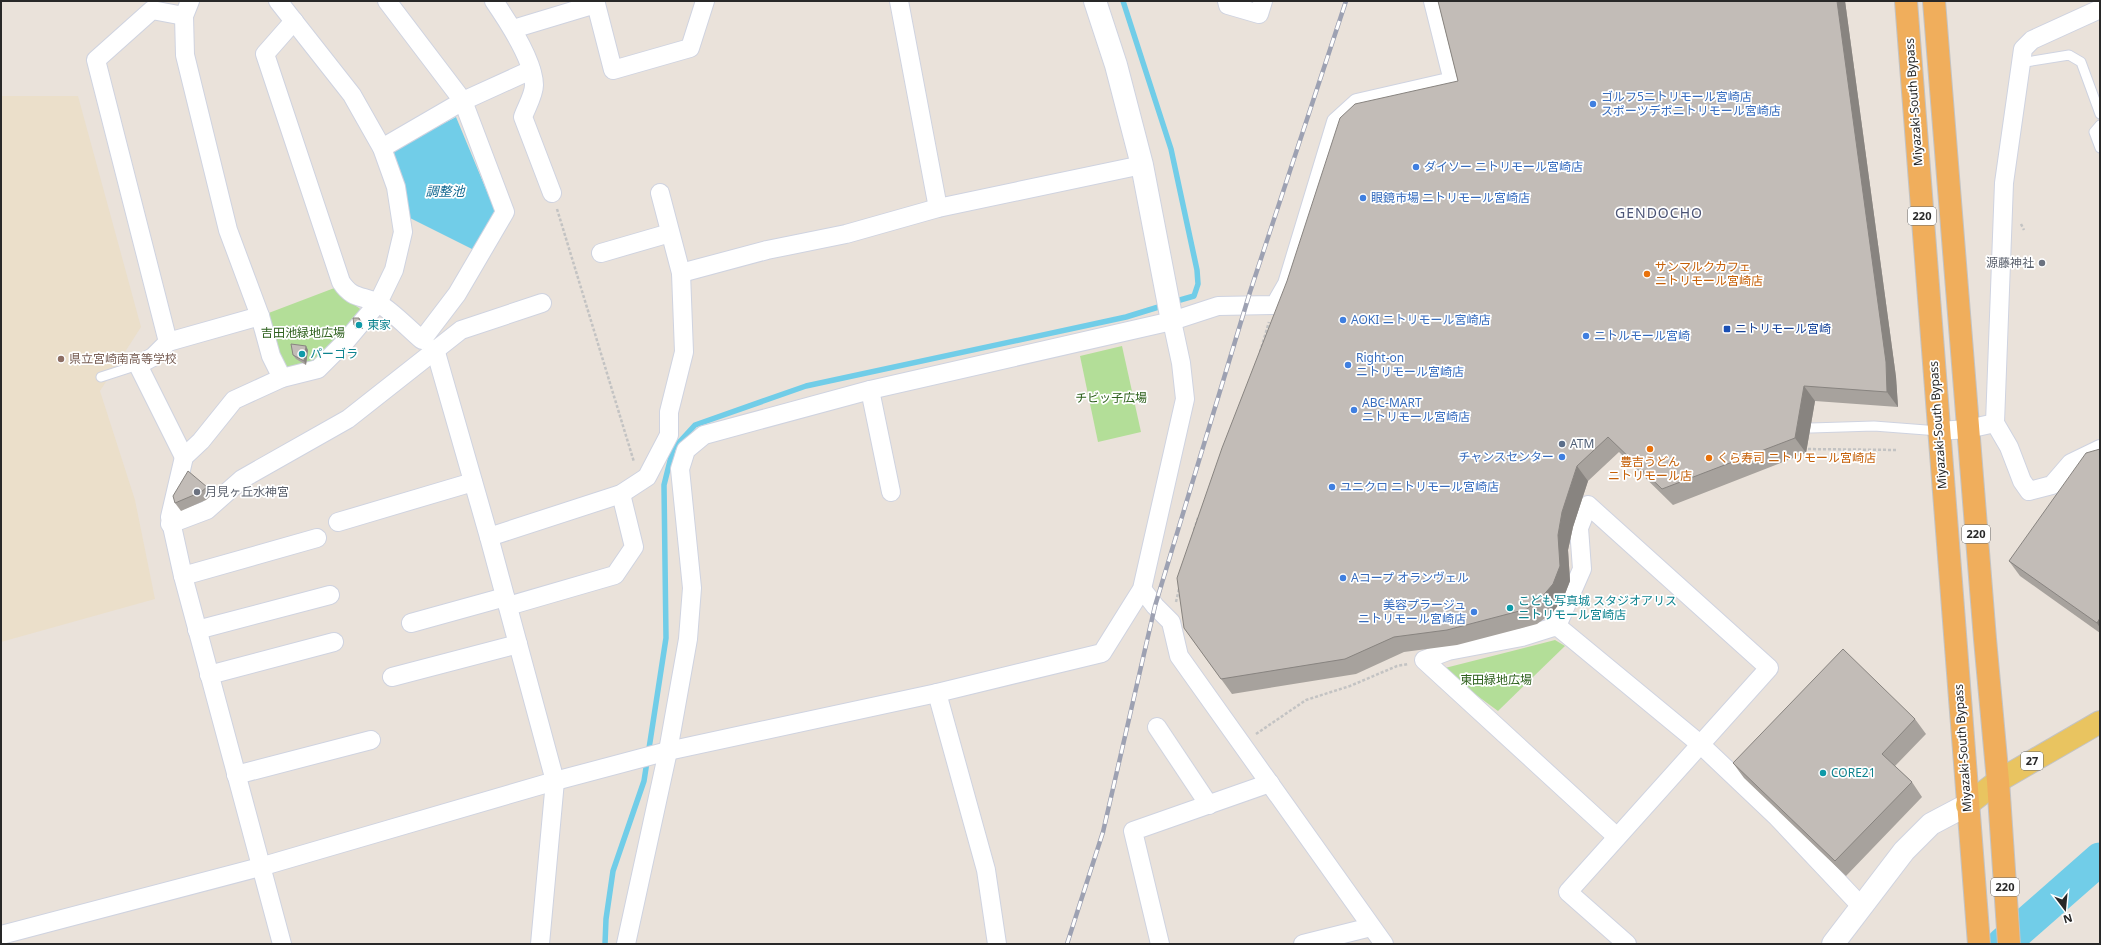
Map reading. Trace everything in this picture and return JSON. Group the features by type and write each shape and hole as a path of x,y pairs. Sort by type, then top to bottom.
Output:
{"highway":[{"name":"Miyazaki-South Bypass","path":"1906,1 1970,849 1979,944"},
{"name":"220","path":"1934,1 1998,781 2009,944"}],"main road":[{"name":"27","path":"1967,805 1998,781 2100,722"}],"street":[{"path":"278,1 352,95 382,148 396,187 403,232 394,270 378,303 346,341 318,369 282,378 234,400 184,458 170,521 197,630 282,944"},
{"path":"294,21 265,54 340,282 353,296 378,303 422,340 457,294 506,212 463,101 387,1"},
{"path":"494,1 513,29 531,70 534,86 523,117 552,193"},
{"path":"513,29 596,4 613,70 690,48 705,1"},
{"path":"899,1 938,208"},
{"path":"1,935 260,867 555,781 668,751 937,693 1102,653 1142,588 1185,399 1181,363 1142,165 1116,65 1094,1"},
{"path":"1227,1 1228,5 1259,14 1263,1"},
{"path":"489,537 620,494 647,477 677,442 870,390 1172,321 1218,306 1275,305 1287,284 1336,122 1357,103 1453,81 1433,1"},
{"path":"168,342 96,60 152,10 187,8 185,55 228,230 260,316 271,356 282,378"},
{"path":"2100,9 2032,40 2023,49 2004,183 1995,423 2009,447 2022,481 2029,490 2052,484 2071,464 2100,449"},
{"path":"382,148 463,101 531,70"},
{"path":"681,272 767,250 846,234 938,208 1142,165"},
{"path":"626,944 668,751 688,639 692,588 677,442 669,412 684,352 681,272 660,193"},
{"path":"601,253 670,233"},
{"path":"170,521 208,510 242,479 348,419 461,330 542,303"},
{"path":"184,458 138,365 153,357 168,342 260,316"},
{"path":"435,349 507,601 555,781 540,944"},
{"path":"870,390 891,492"},
{"path":"1939,431 1968,429 1995,423"},
{"path":"338,522 473,482"},
{"path":"411,623 616,575 634,547 620,494"},
{"path":"1558,626 1582,569 1579,528 1588,505 1769,668 1568,892 1627,944"},
{"path":"183,576 317,538"},
{"path":"1142,588 1155,606 1171,622 1179,656 1384,944"},
{"path":"197,630 330,595"},
{"path":"1558,626 1700,744 1777,817 1861,906"},
{"path":"1558,626 1522,637 1448,651 1424,660 1617,837"},
{"path":"209,675 334,642"},
{"path":"392,677 518,644"},
{"path":"937,693 986,870 996,944"},
{"path":"1157,727 1209,805"},
{"path":"236,775 371,740"},
{"path":"1160,944 1133,831 1270,783"},
{"path":"1834,944 1861,906 1904,851 1931,824 1967,805"},
{"path":"1303,944 1371,927"}],"lane":[{"path":"2020,63 2070,55 2080,62 2100,114"},
{"path":"2100,125 2094,132 2100,148"},
{"path":"101,377 138,365"},
{"path":"1790,419 1811,428 1874,426 1939,431"},
{"path":"170,521 209,501"}],"path":[{"path":"552,193 640,482"},
{"path":"1258,355 1275,305"},
{"path":"1801,449 1898,450"},
{"path":"1193,532 1201,510"},
{"path":"1171,622 1180,585"},
{"path":"1242,744 1306,700 1350,686 1397,666 1424,660"}],"shaded area":[{"name":"県立宮崎南高等学校","path":"1,96 78,96 141,327 100,391 135,500 155,599 1,642"}],"green space":[{"name":"吉田池緑地広場","path":"337,287 344,297 367,314 311,368 288,374 277,353 266,314"},
{"name":"チビッ子広場","path":"1122,346 1141,432 1098,442 1080,356"},
{"name":"東田緑地広場","path":"1555,640 1565,646 1498,711 1441,669"}],"water":[{"name":"調整池","path":"456,117 495,211 474,250 408,217 406,193 393,150"}],"building":[{"name":"ニトルモール宮崎","path":"1438,1 1837,1 1886,362 1887,392 1804,386 1795,438 1662,489 1608,437 1577,466 1562,512 1558,535 1560,566 1553,584 1541,598 1527,609 1447,630 1394,637 1345,659 1221,679 1184,628 1177,578 1222,448 1287,281 1340,118 1355,104 1458,81"},
{"path":"353,318 359,318 360,325 354,325"},
{"path":"291,344 306,346 304,361 293,355"},
{"path":"2100,449 2100,618 2097,623 2009,561 2086,453"},
{"path":"188,471 207,487 201,492 175,503 173,496"},
{"name":"CORE21","path":"1843,649 1915,719 1882,754 1912,782 1835,861 1733,763"}],"waterway":[{"path":"1123,1 1171,149 1197,270 1198,284 1194,296 1173,302"},
{"path":"605,944 606,919 613,871 644,781 666,638 664,485 673,449 695,425 806,386 1126,317 1165,305"},
{"path":"2003,944 2100,859"}],"railway":[{"path":"1067,944 1103,832 1155,606 1250,292 1346,1"}],"place":[{"name":"ゴルフ5ニトリモール宮崎店 スポーツデポニトリモール宮崎店","path":"1593,104"},
{"name":"ダイソー ニトリモール宮崎店","path":"1416,167"},
{"name":"眼鏡市場 ニトリモール宮崎店","path":"1363,198"},
{"name":"源藤神社","path":"2042,263"},
{"name":"サンマルクカフェ ニトリモール宮崎店","path":"1647,274"},
{"name":"AOKI ニトリモール宮崎店","path":"1343,320"},
{"name":"東家","path":"359,325"},
{"name":"ニトリモール宮崎","path":"1727,329"},
{"name":"ニトルモール宮崎","path":"1586,336"},
{"name":"パーゴラ","path":"302,354"},
{"name":"県立宮崎南高等学校","path":"61,359"},
{"name":"Right-on ニトリモール宮崎店","path":"1348,365"},
{"name":"ABC-MART ニトリモール宮崎店","path":"1354,410"},
{"name":"ATM","path":"1562,444"},
{"name":"豊吉うどん ニトリモール店","path":"1650,449"},
{"name":"チャンスセンター","path":"1562,457"},
{"name":"くら寿司 ニトリモール宮崎店","path":"1709,458"},
{"name":"ユニクロ ニトリモール宮崎店","path":"1332,487"},
{"name":"月見ヶ丘水神宮","path":"197,492"},
{"name":"Aコープ オランヴェル","path":"1343,578"},
{"name":"こども写真城 スタジオアリス ニトリモール宮崎店","path":"1510,608"},
{"name":"美容プラージュ ニトリモール宮崎店","path":"1474,612"},
{"name":"CORE21","path":"1823,773"}],"district":[{"name":"GENDOCHO","path":"1659,213"}]}
